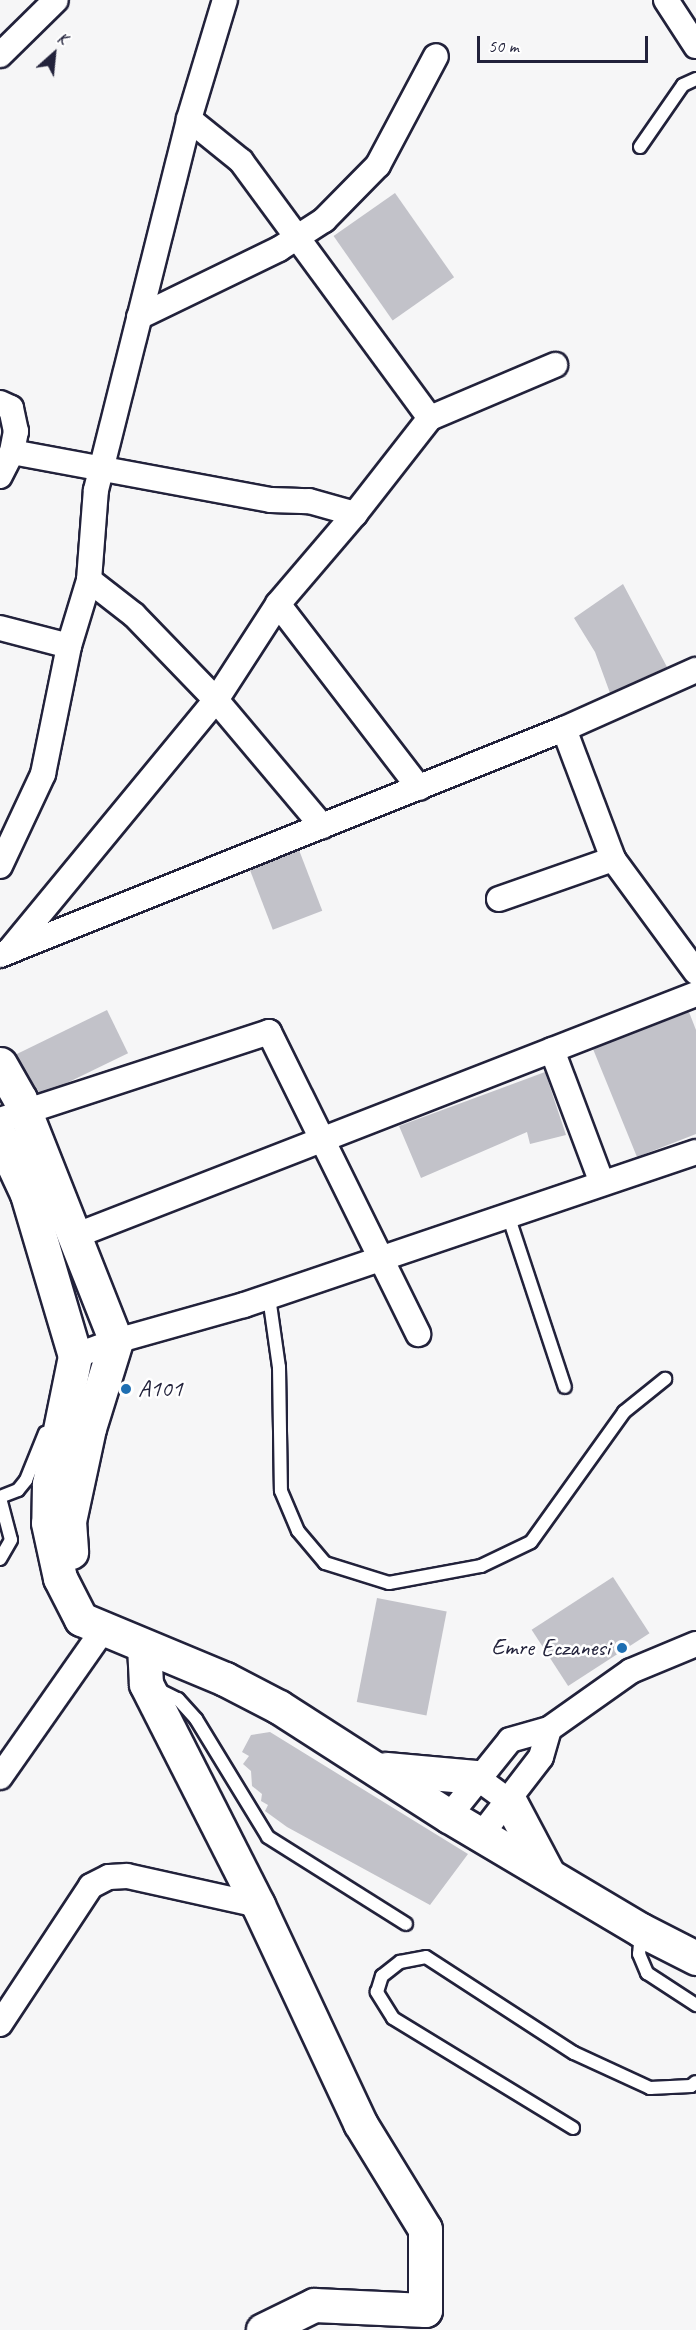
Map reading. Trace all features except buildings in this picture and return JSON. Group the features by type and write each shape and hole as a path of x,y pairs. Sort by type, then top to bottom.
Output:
{"street":[{"path":"0,55 56,0"},
{"path":"0,866 43,774 69,646 89,580 96,490 189,118 225,0"},
{"path":"666,0 696,46"},
{"path":"139,316 279,249 324,220 378,165 436,56"},
{"path":"189,118 241,161 299,235 430,418"},
{"path":"4,954 216,700 278,604 355,514 430,418 555,365"},
{"path":"0,403 11,408 16,431 12,452 0,476"},
{"path":"12,452 271,500 309,501 355,514"},
{"path":"89,580 134,615 216,700 322,826"},
{"path":"278,604 419,788"},
{"path":"0,628 69,646"},
{"path":"4,954 564,729 696,670"},
{"path":"564,729 613,859 696,972"},
{"path":"499,899 613,859"},
{"path":"72,1237 696,994"},
{"path":"12,1116 269,1032 379,1260 418,1334"},
{"path":"552,1050 602,1183"},
{"path":"0,1064 12,1116 72,1237 116,1341 89,1428 69,1521 70,1552 95,1608 101,1628"},
{"path":"0,1136 27,1194 75,1356 50,1484 48,1523 51,1546 71,1606 81,1619 225,1679 279,1707 377,1767 449,1816 641,1930 696,1958"},
{"path":"75,1356 116,1341 268,1297 696,1152"},
{"path":"0,1777 101,1628"},
{"path":"449,1816 476,1777 510,1740 549,1729 631,1671 696,1644"},
{"path":"144,1646 146,1684 258,1905 360,2124 425,2229 425,2310 314,2305 263,2330"},
{"path":"481,1835 510,1802 541,1757 549,1729"},
{"path":"377,1767 409,1774 476,1777 510,1802 548,1874"},
{"path":"0,2024 91,1886 109,1877 127,1876 258,1905"}],"lane":[{"path":"640,147 683,85 696,79"},
{"path":"508,1215 565,1387"},
{"path":"268,1297 279,1366 281,1491 298,1531 325,1563 388,1582 481,1566 531,1542 624,1412 665,1379"},
{"path":"0,1559 11,1539 0,1497 18,1490 26,1480 68,1364 75,1356"},
{"path":"146,1684 178,1699 196,1719 268,1837 406,1924"},
{"path":"641,1930 639,1954 648,1973 696,2005"},
{"path":"573,2128 393,2018 377,1992 382,1976 400,1962 426,1958 574,2053 650,2088 691,2086 696,2082"}],"place":[{"name":"A101","path":"126,1389"},
{"name":"Emre Eczanesi","path":"622,1648"}]}
